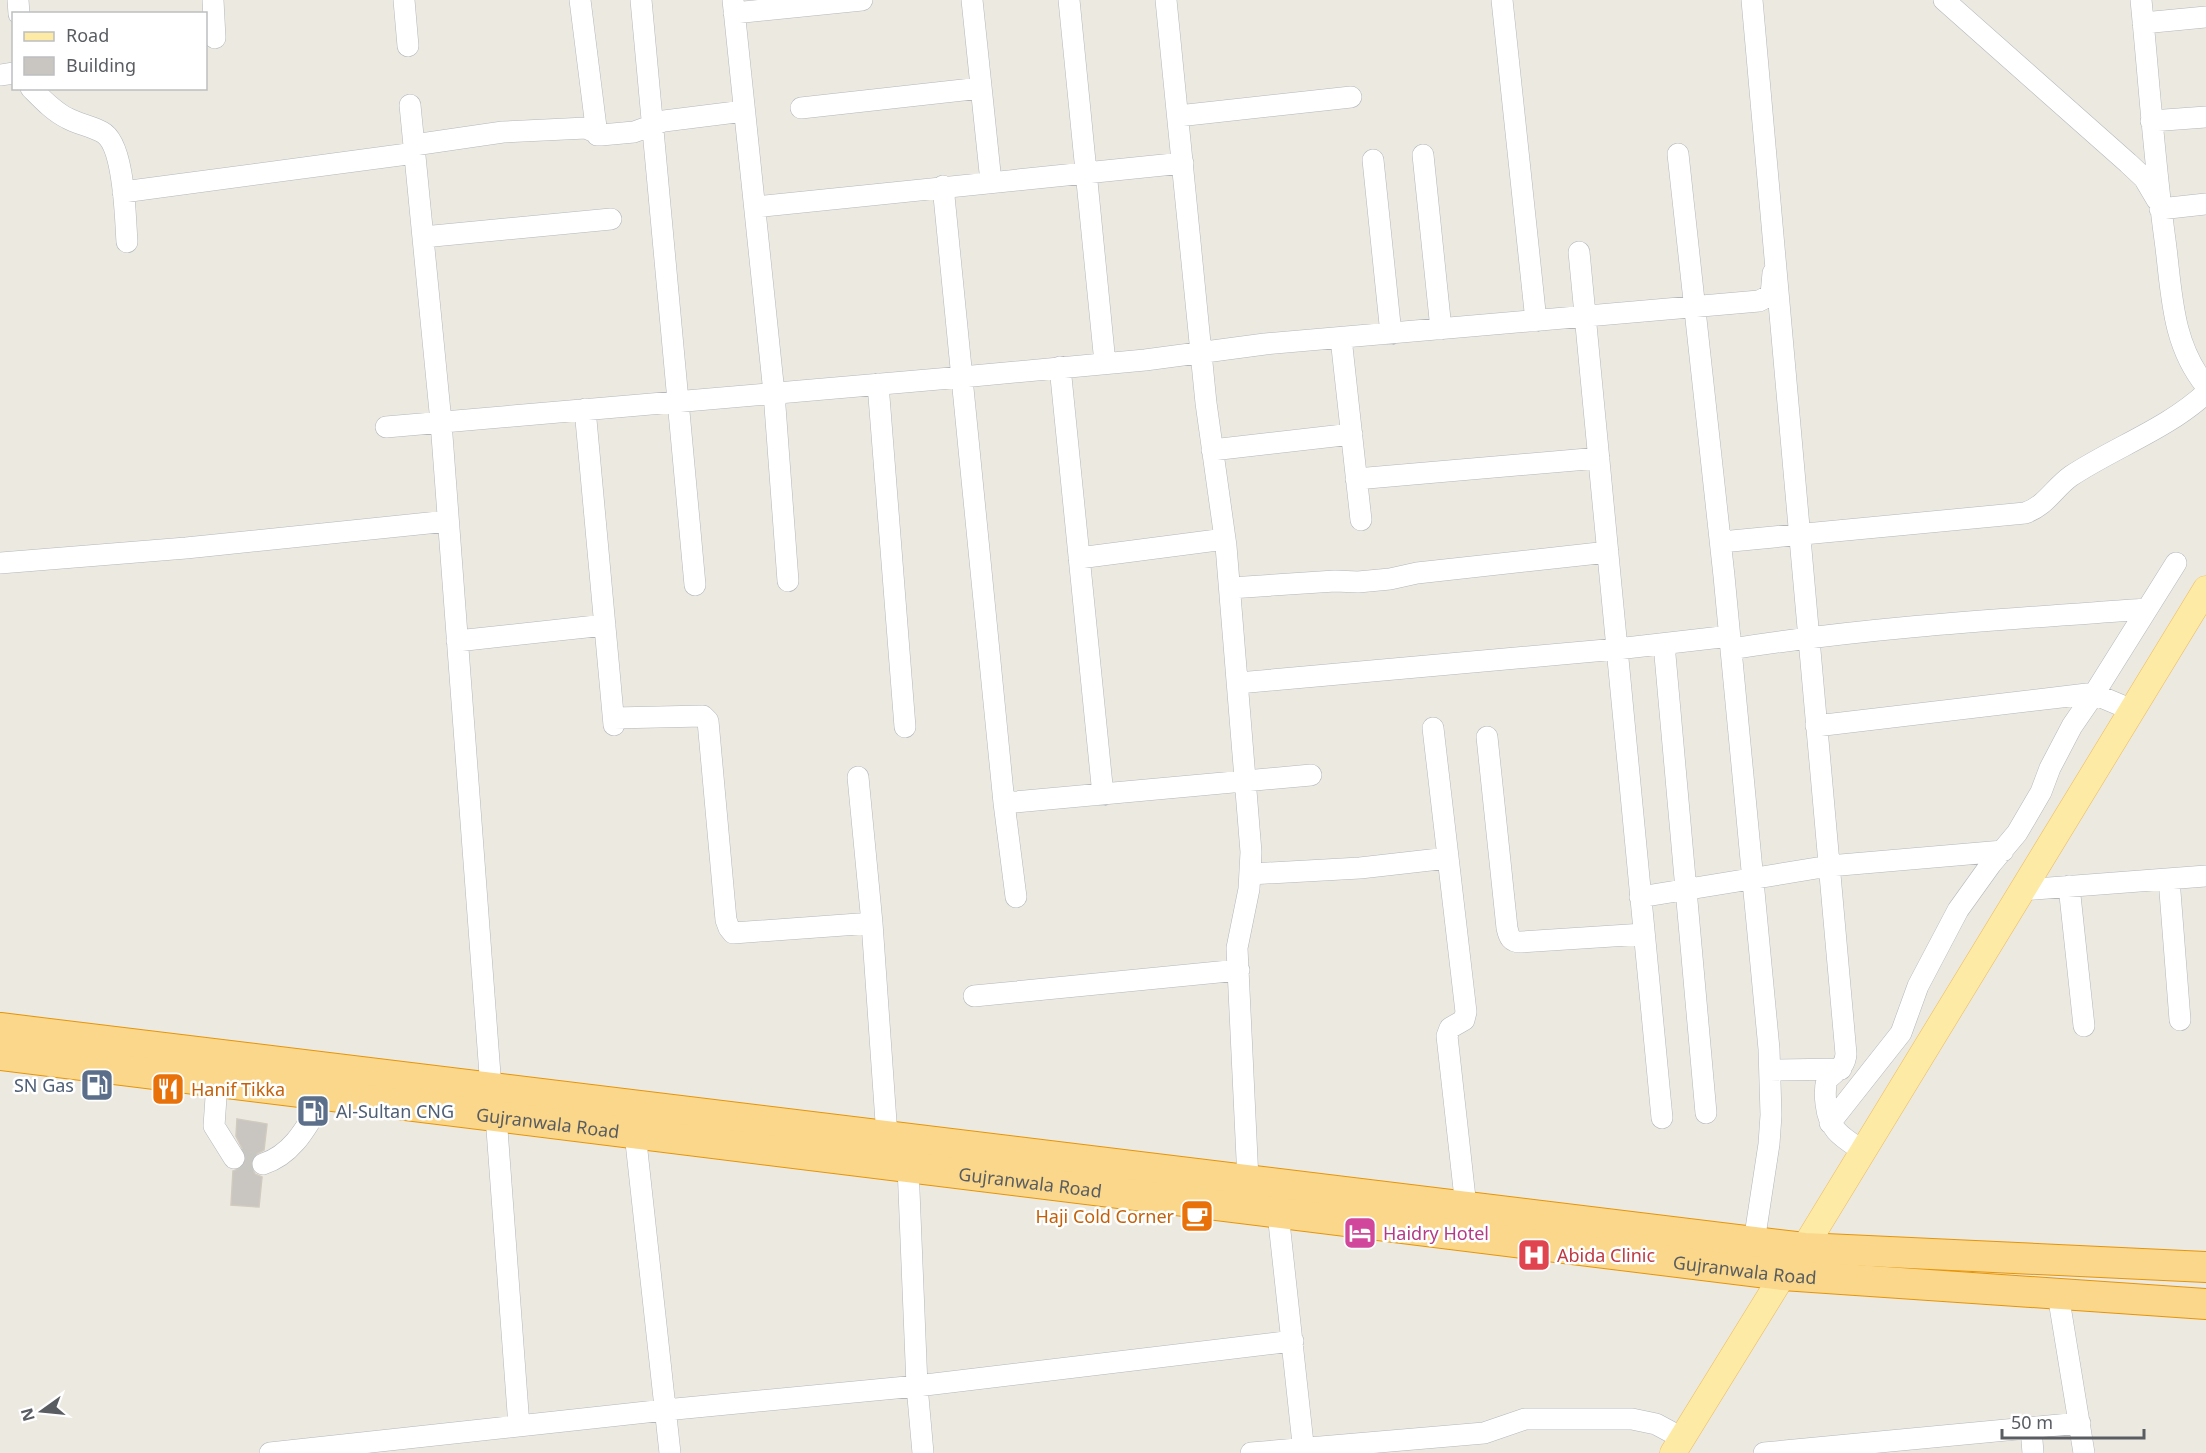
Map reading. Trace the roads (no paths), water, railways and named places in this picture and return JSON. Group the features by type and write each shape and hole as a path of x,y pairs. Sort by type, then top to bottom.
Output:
{"highway":[{"name":"Gujranwala Road","path":"0,1028 219,1069 326,1096 494,1102 635,1132 1783,1275 2206,1304"},
{"name":"Gujranwala Road","path":"0,1055 219,1069 494,1102 887,1136 1804,1248 2206,1267"}],"main road":[{"path":"1678,1446 1783,1275 1804,1248 2206,589"}],"street":[{"path":"213,0 215,38"},
{"path":"404,0 408,46"},
{"path":"580,0 597,135"},
{"path":"641,0 695,585"},
{"path":"788,581 774,393 734,7 862,0"},
{"path":"972,0 991,182"},
{"path":"1069,0 1105,363"},
{"path":"1166,0 1212,450 1230,588 1251,852 1250,874 1237,948 1248,1180"},
{"path":"1502,0 1536,321"},
{"path":"1752,0 1846,1054 1841,1068 1827,1080 1826,1102 1830,1123 1839,1134 1863,1151"},
{"path":"1944,0 2144,178 2159,206"},
{"path":"2141,0 2159,206 2175,323 2188,360 2206,386"},
{"path":"2143,23 2206,17"},
{"path":"801,108 981,88"},
{"path":"33,90 66,118 102,132 114,144 123,192 127,242"},
{"path":"1178,116 1351,97"},
{"path":"410,105 441,422 519,1426"},
{"path":"123,192 414,149 503,132 586,128 597,135 640,131 664,121 744,111"},
{"path":"2151,121 2206,117"},
{"path":"1678,154 1720,542 1770,1070 1769,1144 1754,1242"},
{"path":"1423,155 1441,329"},
{"path":"1373,160 1391,334"},
{"path":"755,207 1183,163"},
{"path":"943,186 1004,803 1016,897"},
{"path":"2159,206 2206,204"},
{"path":"423,237 611,219"},
{"path":"1580,252 1662,1118"},
{"path":"386,427 962,377 1341,338 1765,300 1771,295 1773,273 1776,269"},
{"path":"1341,338 1361,520"},
{"path":"1060,367 1103,795"},
{"path":"878,384 905,727"},
{"path":"1720,542 2030,511 2043,504 2070,477 2180,414 2206,393"},
{"path":"585,409 614,722 699,716 708,721 726,920 729,928 739,934 872,923"},
{"path":"1212,450 1352,434"},
{"path":"1356,479 1599,458"},
{"path":"0,563 186,548 448,521"},
{"path":"1079,558 1225,539"},
{"path":"1230,588 1390,579 1417,573 1608,552"},
{"path":"1830,1123 1901,1033 1918,986 1958,910 1990,864 2006,848 2040,792 2072,726 2175,563"},
{"path":"1238,683 1664,644 1730,643 2147,609"},
{"path":"457,641 605,625"},
{"path":"1664,644 1706,1113"},
{"path":"1816,726 2094,694 2132,710"},
{"path":"1433,728 1466,1012 1464,1020 1450,1028 1447,1036 1466,1207"},
{"path":"1487,737 1507,928 1511,939 1514,942 1521,942 1644,934"},
{"path":"1004,803 1311,776"},
{"path":"858,777 872,923 887,1136"},
{"path":"1640,897 1829,866 2006,848 2038,863"},
{"path":"1250,874 1360,868 1448,858"},
{"path":"2022,890 2206,876"},
{"path":"2169,879 2180,1020"},
{"path":"2069,886 2084,1026"},
{"path":"974,996 1239,970"},
{"path":"1770,1070 1841,1068"},
{"path":"219,1069 214,1126 234,1158"},
{"path":"263,1164 272,1161 297,1143 326,1096"},
{"path":"635,1132 670,1453"},
{"path":"908,1166 917,1386 923,1453"},
{"path":"1278,1213 1304,1450"},
{"path":"2058,1294 2084,1453"},
{"path":"270,1453 665,1410 917,1386 1293,1341"},
{"path":"1251,1453 1484,1433 1525,1419 1632,1419 1656,1424 1678,1446"},
{"path":"1764,1453 1936,1445 2031,1428 2080,1423"},
{"path":"2031,1428 2033,1453"}],"tunnel":[{"path":"234,1158 263,1164"}],"place":[{"name":"SN Gas","path":"97,1085"},
{"name":"Hanif Tikka","path":"168,1089"},
{"name":"Al-Sultan CNG","path":"313,1111"},
{"name":"Haji Cold Corner","path":"1197,1216"},
{"name":"Haidry Hotel","path":"1360,1233"},
{"name":"Abida Clinic","path":"1534,1255"}]}
